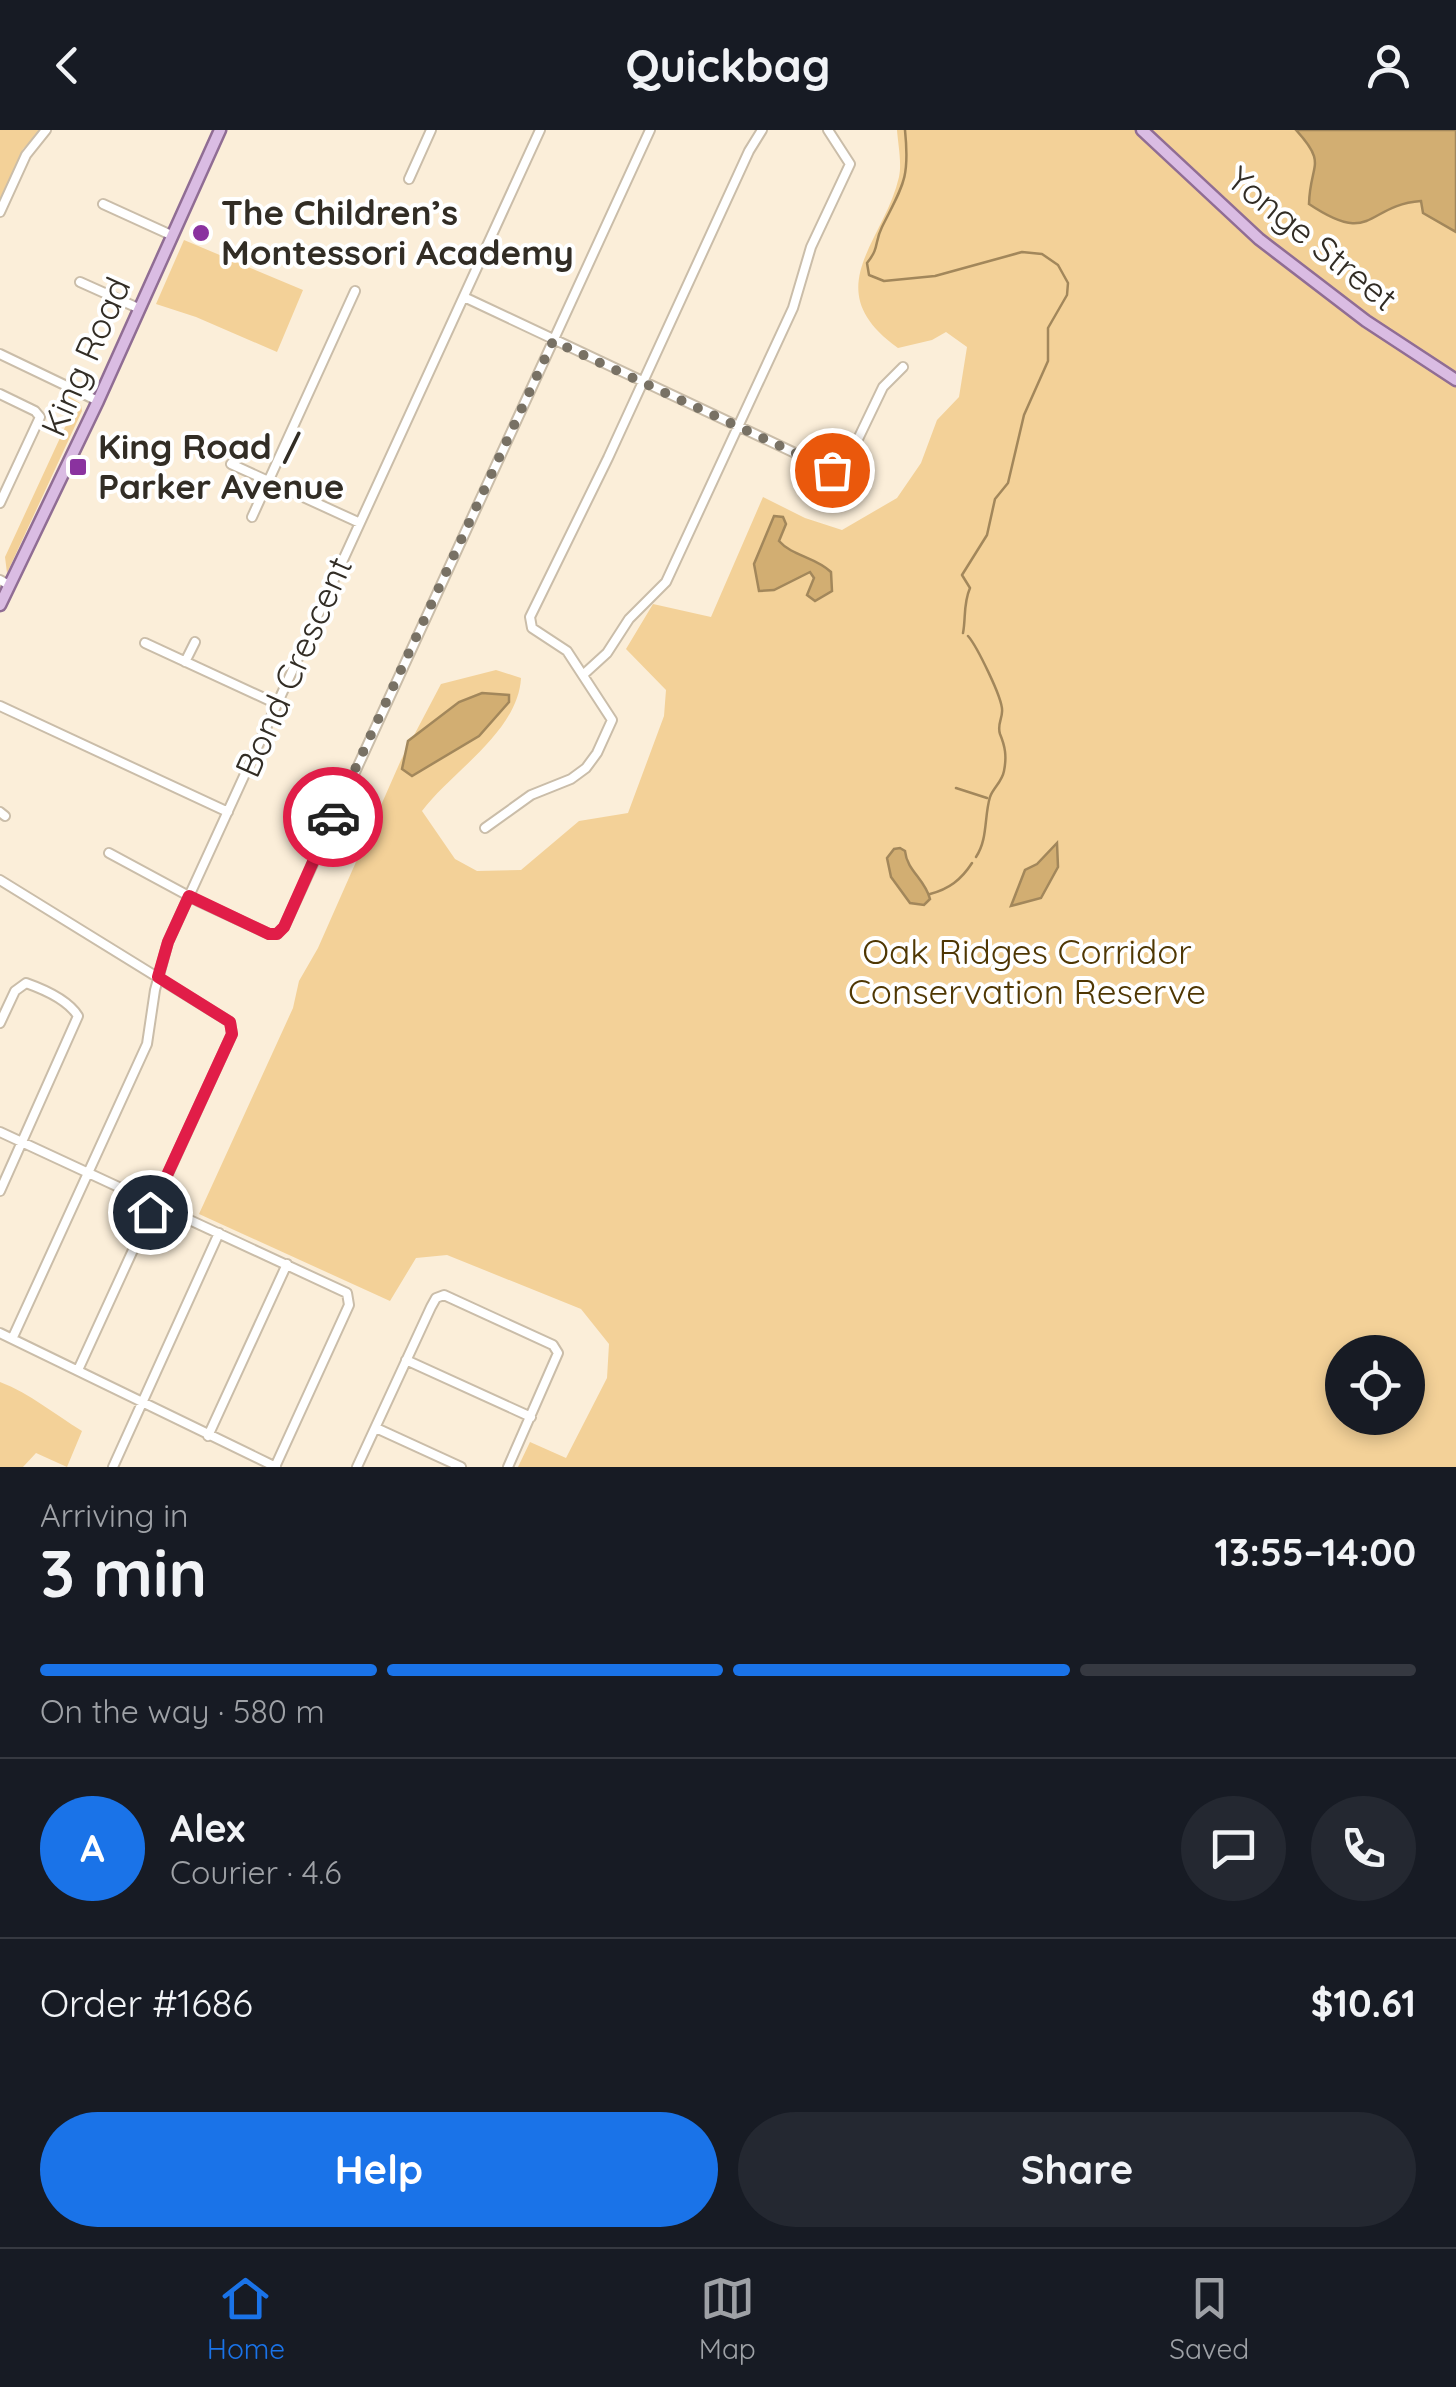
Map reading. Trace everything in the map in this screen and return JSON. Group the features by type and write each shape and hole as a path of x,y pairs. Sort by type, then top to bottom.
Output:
{"main road":[{"name":"King Road","path":"0,606 4,582 98,401 220,130"},
{"name":"Yonge Street","path":"1142,130 1259,239 1366,321 1456,380"}],"street":[{"path":"0,212 26,155 46,130"},
{"path":"408,179 431,130"},
{"name":"Bond Crescent","path":"0,706 228,812 540,130"},
{"path":"109,853 269,934 277,934 284,927 650,130"},
{"path":"485,828 532,795 578,774 598,754 612,716 563,647 532,628 530,617 762,130"},
{"path":"584,674 608,653 629,619 666,582 793,308 811,247 849,166 849,158 828,130"},
{"path":"103,204 171,236"},
{"path":"80,282 138,308"},
{"path":"252,517 356,291"},
{"path":"464,297 832,470 839,469 852,454 883,386 903,366"},
{"path":"0,354 98,401"},
{"path":"0,394 36,411 40,417 0,503"},
{"path":"231,464 360,523"},
{"path":"186,662 194,642"},
{"path":"145,643 277,704"},
{"path":"13,1337 147,1044 168,942 228,812"},
{"path":"0,880 230,1022 232,1034 78,1370"},
{"path":"0,1023 15,991 26,983 71,1007 78,1016 0,1192"},
{"path":"0,1132 339,1288 350,1298 275,1467 0,1332"},
{"path":"113,1467 219,1233"},
{"path":"208,1436 287,1264"},
{"path":"358,1467 436,1298 444,1296 556,1348 557,1361 508,1467"},
{"path":"406,1360 531,1417"},
{"path":"376,1428 461,1467"}],"green space":[{"path":"0,130 42,130 23,149 0,200"},
{"name":"Oak Ridges Corridor Conservation Reserve","path":"897,130 1456,130 1456,1467 518,1467 530,1442 566,1458 607,1378 609,1344 581,1309 447,1255 416,1258 390,1301 199,1214 293,1008 299,981 318,948 401,760 441,684 496,670 521,678 517,698 496,733 422,811 455,859 477,871 521,870 579,821 628,813 664,716 666,690 626,649 653,604 711,617 763,497 805,518 842,530 897,498 921,463 937,420 959,397 967,347 946,332 932,340 898,348 874,326 861,306 858,285 862,265 891,201 900,160"},
{"path":"184,240 303,290 277,352 156,304"},
{"path":"63,393 80,403 72,411 81,405 82,411 7,573 5,557 72,412 62,408"},
{"path":"0,1382 82,1431 67,1467 36,1453 23,1467 0,1467"}],"shaded area":[{"path":"1296,130 1456,130 1456,232 1423,213 1421,201 1403,204 1358,223 1330,216 1309,204 1314,158"},
{"path":"774,516 783,517 786,524 779,541 831,572 832,591 815,601 807,595 814,578 810,572 774,590 759,591 754,564"},
{"path":"482,693 509,695 509,702 479,736 412,776 402,769 408,741 459,702"},
{"path":"1057,843 1058,867 1041,898 1011,906 1025,870 1037,864"},
{"path":"900,848 928,892 930,899 924,905 910,903 891,877 887,858"}],"waterway":[{"path":"905,130 903,181 867,263 869,275 884,281 935,276 1022,252 1042,254 1058,265 1068,283 1067,295 1048,328 1048,361 1024,415 1008,483 995,499 987,535 962,575 970,588 963,633"},
{"path":"968,636 999,696 999,731 1005,756 1003,775 990,797 976,857"},
{"path":"956,788 987,798"},
{"path":"930,894 954,883 972,863"}],"way so far":[{"path":"333,817 553,341 832,470"}],"place":[{"name":"The Children’s Montessori Academy","path":"201,233"},
{"name":"King Road / Parker Avenue","path":"78,467"}],"route":[{"path":"150,1212 232,1034 230,1022 158,977 168,942 189,896 269,934 277,934 284,927 333,817"}]}
